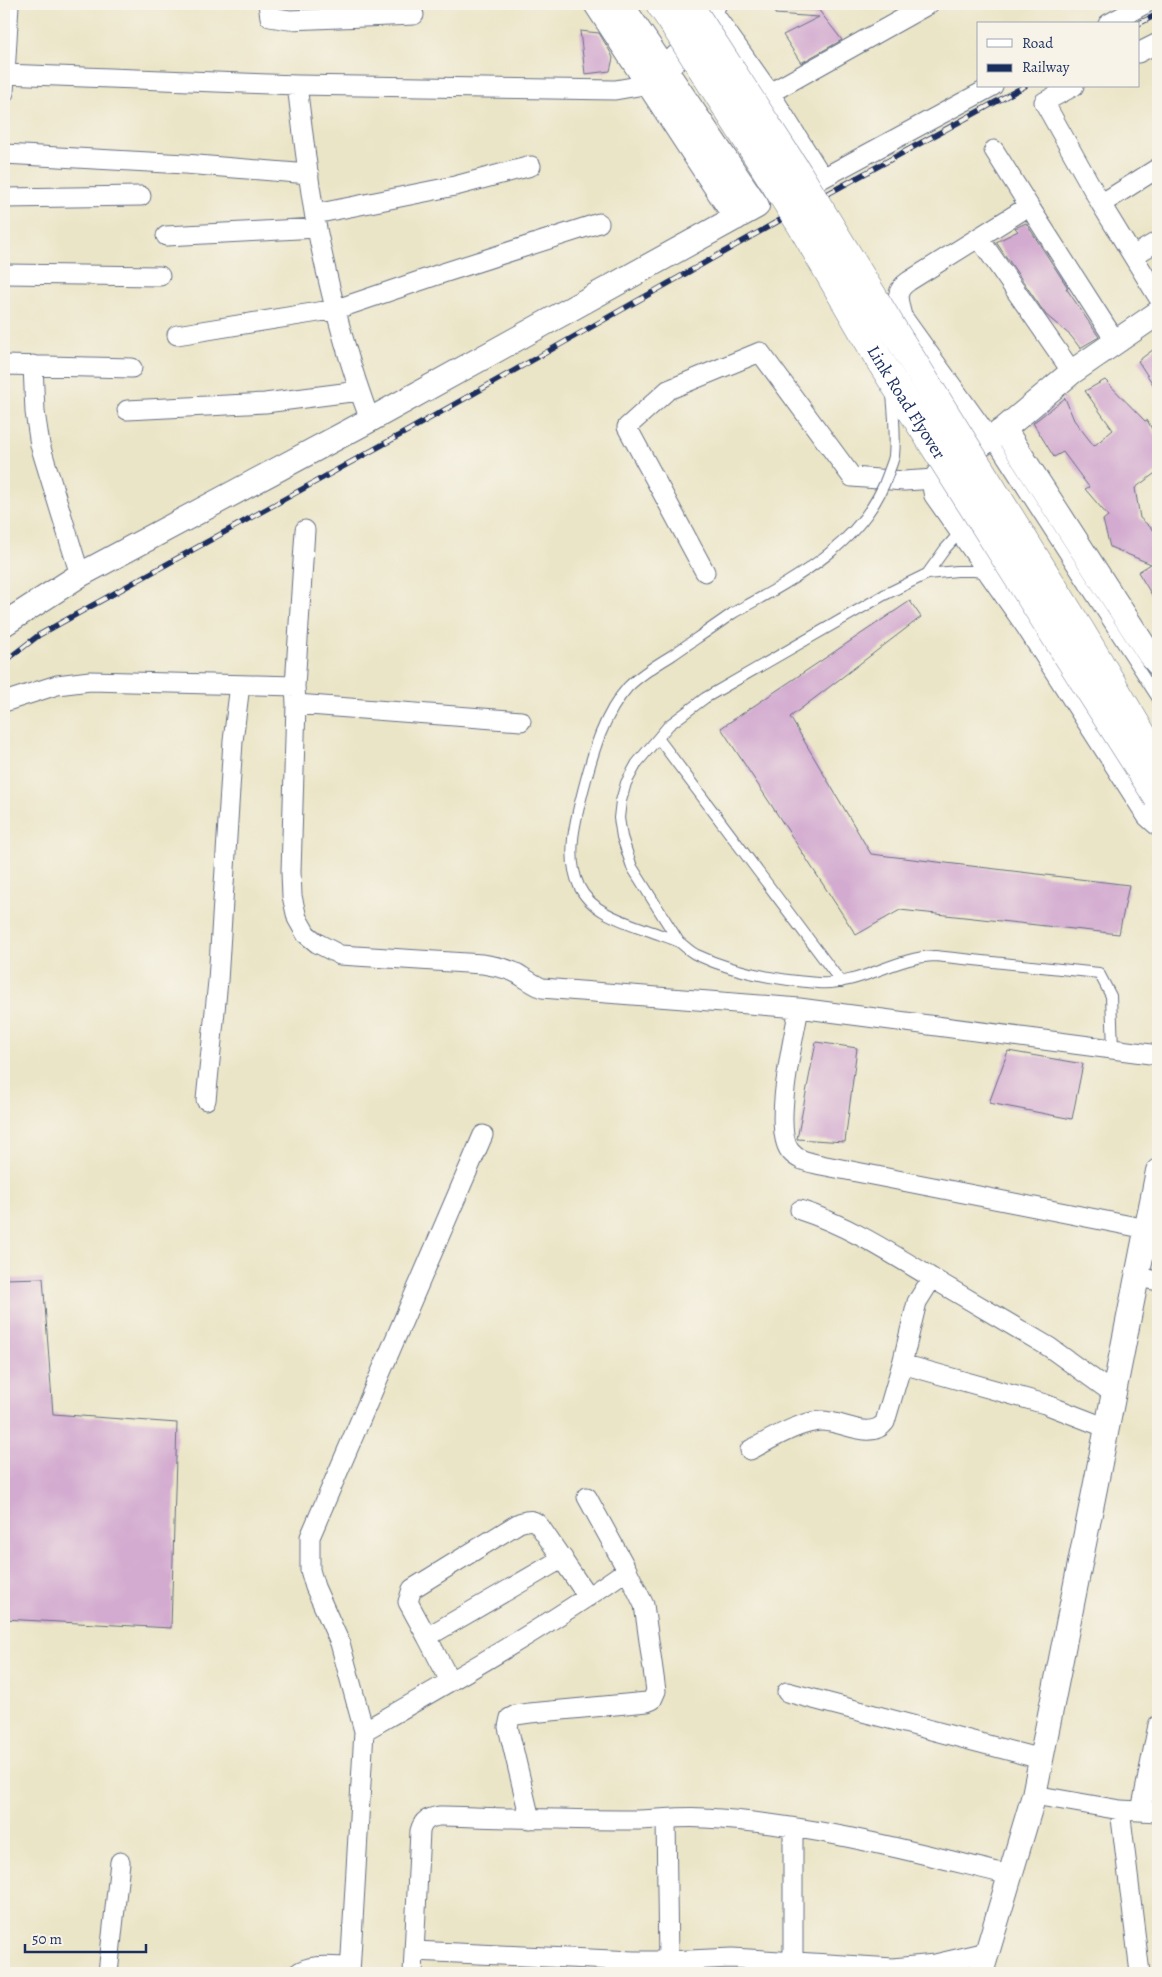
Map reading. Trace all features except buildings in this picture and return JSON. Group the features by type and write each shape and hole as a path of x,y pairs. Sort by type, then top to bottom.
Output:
{"main road":[{"name":"Link Road Flyover","path":"660,4 802,225 891,378 1158,798"},
{"name":"Link Road Flyover","path":"711,11 798,173 892,329 1082,633 1158,761"}],"street":[{"path":"4,93 9,4"},
{"path":"268,4 270,16 289,20 414,15"},
{"path":"596,4 747,188 757,206"},
{"path":"621,4 657,77 736,218"},
{"path":"770,94 929,4"},
{"path":"1112,22 1144,4"},
{"path":"4,74 297,85 615,90 657,77 711,11 770,94 823,178"},
{"path":"1140,52 1158,43"},
{"path":"297,85 316,221 336,309 359,391 370,420"},
{"path":"4,624 80,575 370,420 757,206 765,207 823,178 989,88"},
{"path":"1070,88 1044,102 1101,204 1158,297"},
{"path":"994,150 1116,342"},
{"path":"4,154 185,164 309,174"},
{"path":"166,236 316,221 531,166"},
{"path":"1101,204 1158,168"},
{"path":"4,198 141,196"},
{"path":"1030,206 901,286 898,302 902,316 997,434 1158,664"},
{"path":"177,335 336,309 599,223"},
{"path":"979,238 1072,372"},
{"path":"1133,256 1158,241"},
{"path":"4,274 160,276"},
{"path":"1158,313 1072,372 997,434 939,474 935,479 936,494 960,532 1027,624 1149,815 1158,823"},
{"path":"705,572 627,427 668,390 760,352 852,477 904,481 935,479"},
{"path":"4,365 132,368"},
{"path":"33,365 35,412 40,445 80,575"},
{"path":"127,410 265,403 359,391"},
{"path":"305,530 295,686 291,872 292,896 297,918 306,934 317,943 340,955 490,966 516,973 542,988 799,1008 1158,1054"},
{"path":"4,702 57,685 90,681 295,686"},
{"path":"206,1100 218,980 233,741 240,685"},
{"path":"296,704 521,720"},
{"path":"799,1008 784,1096 782,1122 789,1150 798,1159 1147,1229"},
{"path":"298,1973 305,1969 314,1968 350,1970 364,1731 340,1643 310,1570 310,1537 483,1136"},
{"path":"414,1951 634,1967 668,1961 732,1958 793,1967 850,1966 893,1968 935,1964 984,1963 1034,1795 1114,1394 1148,1279 1147,1229 1158,1171"},
{"path":"800,1210 823,1217 885,1249 1049,1347 1114,1394"},
{"path":"750,1450 811,1422 834,1422 864,1430 878,1429 885,1422 917,1302 932,1278"},
{"path":"902,1364 1045,1404 1107,1428"},
{"path":"530,1819 508,1727 510,1718 530,1713 646,1702 655,1697 655,1683 644,1605 587,1497"},
{"path":"450,1681 408,1602 412,1589 518,1523 530,1519 536,1521 564,1558 588,1597"},
{"path":"427,1637 564,1558"},
{"path":"364,1731 588,1597 627,1570"},
{"path":"786,1692 1041,1759"},
{"path":"1034,1795 1120,1810 1150,1812 1158,1725"},
{"path":"1120,1810 1140,1973"},
{"path":"413,1973 420,1831 422,1823 427,1819 439,1816 530,1819 703,1818 793,1828 850,1837 1010,1875"},
{"path":"666,1819 668,1961"},
{"path":"793,1828 793,1967"},
{"path":"108,1973 120,1862"}],"lane":[{"path":"891,378 894,458 883,488 862,523 830,553 780,588 733,614 649,670 629,687 615,706 594,749 577,816 573,840 573,866 579,886 588,900 609,916 679,942 696,954 720,964 752,973 820,983 841,982 864,977 914,959 935,956 1099,972 1111,996 1114,1049"},
{"path":"997,434 1013,492 1158,699"},
{"path":"927,574 960,532 1013,492"},
{"path":"679,942 632,867 622,837 619,818 626,783 637,763 658,738 670,725 704,698 884,595 927,574 957,571 974,571 990,574"},
{"path":"658,738 841,982"}],"railway":[{"path":"1140,23 1158,14"},
{"path":"4,662 39,635 409,430 798,210 1021,88"}]}
